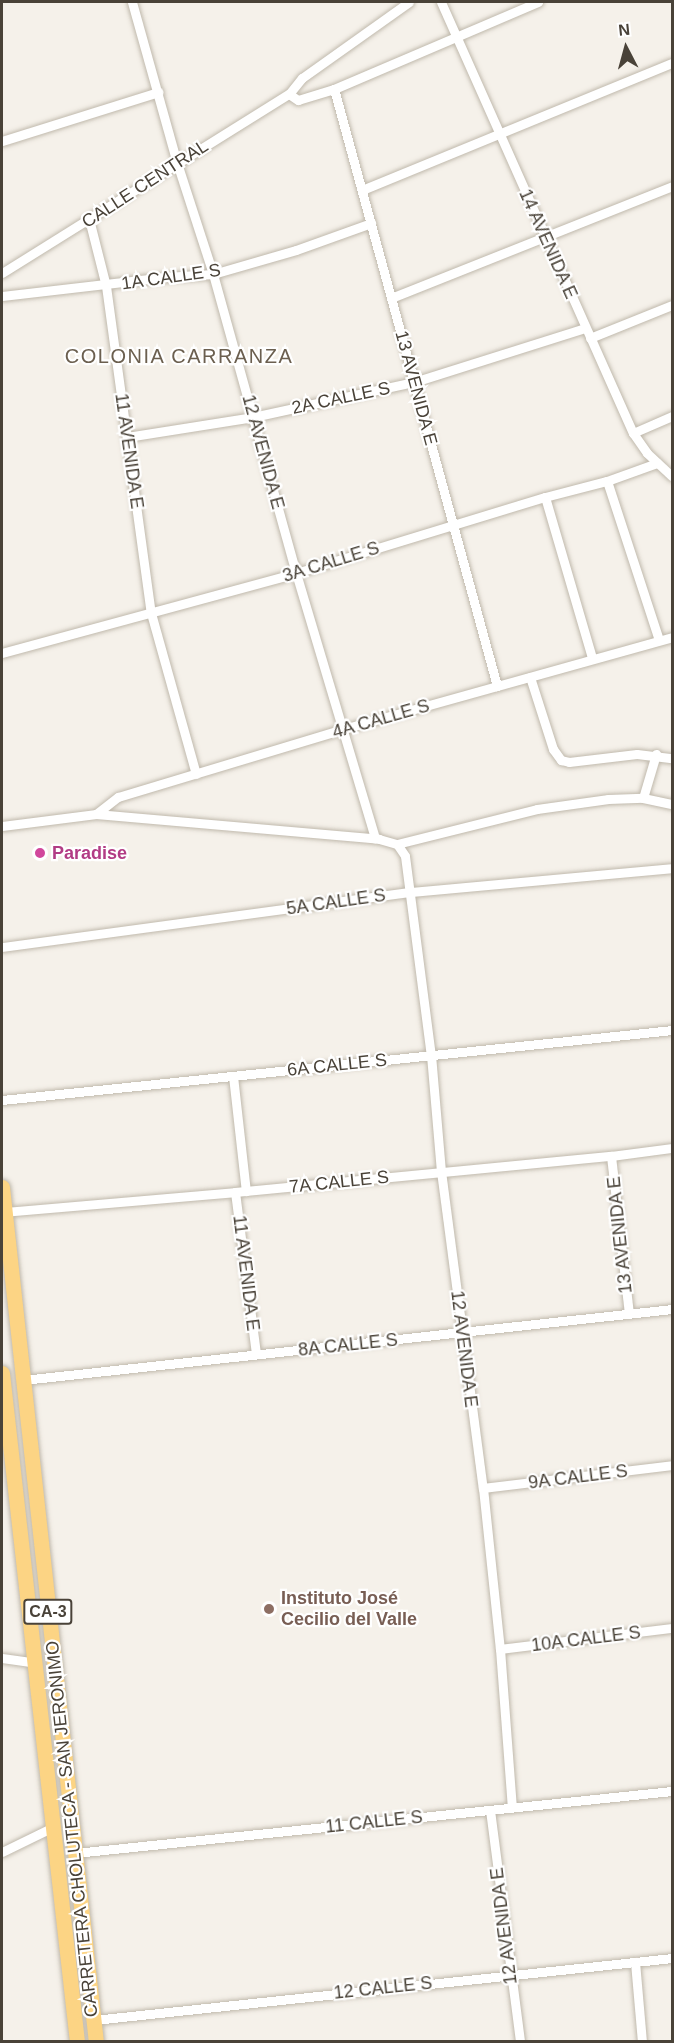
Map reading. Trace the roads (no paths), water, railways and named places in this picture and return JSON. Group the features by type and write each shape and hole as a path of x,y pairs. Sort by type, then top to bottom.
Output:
{"highway":[{"name":"CARRETERA CHOLUTECA - SAN JERONIMO","path":"2,1187 96,2042"},
{"name":"CARRETERA CHOLUTECA - SAN JERONIMO","path":"2,1373 3,1411 36,1663 77,2042"}],"street":[{"name":"12 AVENIDA E","path":"132,2 177,163 213,274 296,573 375,838"},
{"name":"CALLE CENTRAL","path":"2,273 289,94 302,78 409,2"},
{"name":"14 AVENIDA E","path":"441,2 633,433 672,476"},
{"path":"289,94 298,100 334,89 456,35 538,2"},
{"path":"362,190 672,63"},
{"name":"13 AVENIDA E","path":"334,89 497,686"},
{"path":"2,141 158,92"},
{"path":"391,298 672,186"},
{"name":"11 AVENIDA E","path":"90,219 106,286 150,613 196,774"},
{"name":"1A CALLE S","path":"2,296 106,286 166,277 213,274 296,250 371,223"},
{"path":"590,338 672,304"},
{"name":"2A CALLE S","path":"127,437 253,417 414,382 585,328"},
{"path":"633,433 672,416"},
{"name":"3A CALLE S","path":"2,653 296,573 544,497 607,481 657,462"},
{"path":"607,481 659,640"},
{"path":"544,497 592,658"},
{"name":"4A CALLE S","path":"96,814 118,797 343,729 672,637"},
{"path":"530,677 553,749 561,760 569,762 637,754 656,754 672,758"},
{"path":"643,798 656,754"},
{"path":"398,844 537,809 608,799 643,798 672,804"},
{"name":"4A CALLE S","path":"2,826 96,814 375,838 398,844"},
{"name":"12 AVENIDA E","path":"398,844 405,856 410,892 431,1055 441,1171 483,1488 500,1649 512,1808"},
{"name":"5A CALLE S","path":"2,947 410,892 672,868"},
{"name":"6A CALLE S","path":"2,1100 672,1030"},
{"name":"11 AVENIDA E","path":"233,1076 246,1191"},
{"name":"7A CALLE S","path":"4,1212 236,1192 611,1156 672,1148"},
{"name":"13 AVENIDA E","path":"611,1156 629,1313"},
{"name":"11 AVENIDA E","path":"236,1192 256,1354"},
{"name":"8A CALLE S","path":"22,1380 672,1309"},
{"name":"9A CALLE S","path":"483,1488 672,1465"},
{"name":"10A CALLE S","path":"500,1649 672,1629"},
{"path":"2,1658 36,1663"},
{"name":"11 CALLE S","path":"75,1853 672,1791"},
{"name":"12 AVENIDA E","path":"490,1810 520,2042"},
{"path":"2,1852 53,1827"},
{"name":"12 CALLE S","path":"94,2020 672,1958"},
{"path":"635,1962 642,2042"}],"place":[{"name":"Paradise","path":"40,853"},
{"name":"Instituto José Cecilio del Valle","path":"269,1609"}],"district":[{"name":"COLONIA CARRANZA","path":"179,356"}]}
